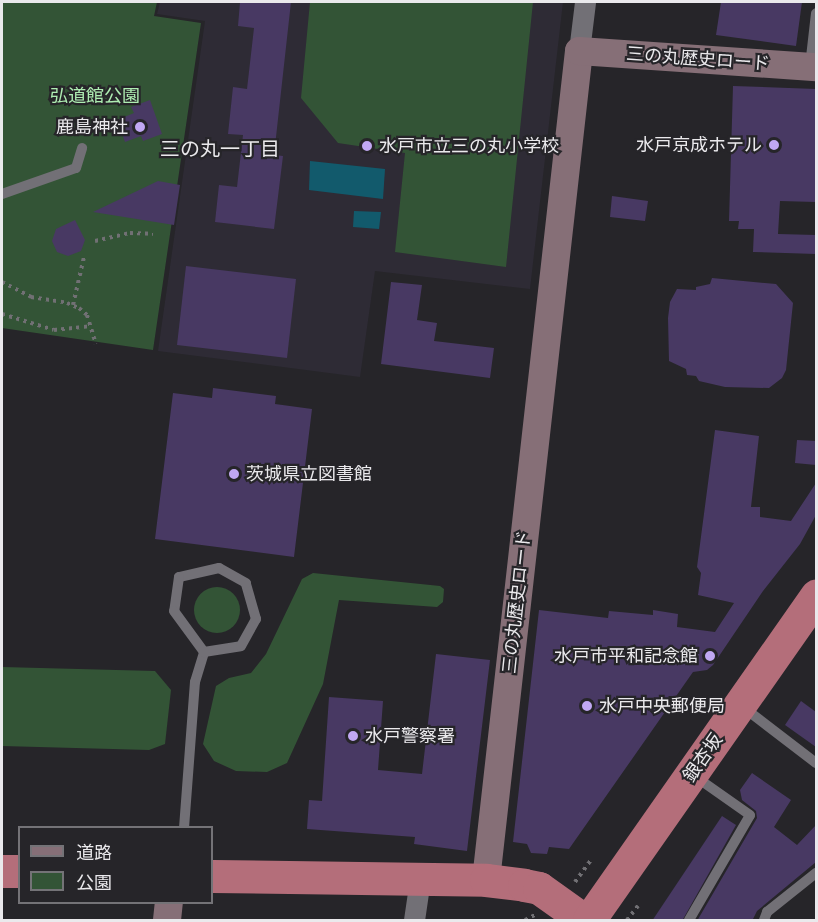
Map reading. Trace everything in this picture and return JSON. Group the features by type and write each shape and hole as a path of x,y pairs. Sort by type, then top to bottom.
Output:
{"highway":[{"name":"銀杏坂","path":"589,921 816,596"},
{"path":"2,871 18,872"},
{"path":"213,876 486,880 539,888 584,921"}],"street":[{"name":"三の丸歴史ロード","path":"486,880 585,2"},
{"name":"三の丸歴史ロード","path":"579,51 813,67"},
{"path":"414,921 420,879"},
{"path":"167,921 170,904"}],"lane":[{"path":"813,67 816,13"},
{"path":"2,194 76,168 82,148"},
{"path":"219,568 246,583 256,619 241,646 204,652 174,611 179,577 219,568"},
{"path":"184,826 195,682 204,652"},
{"path":"740,705 816,763"},
{"path":"689,921 750,815 722,793 691,774"},
{"path":"764,921 767,912 816,873"}],"path":[{"path":"95,241 130,233 153,234"},
{"path":"73,305 84,257"},
{"path":"2,282 31,297 73,305 87,315 96,344"},
{"path":"2,314 54,330 91,326"},
{"path":"574,883 591,860"},
{"path":"627,921 638,906"}],"shaded area":[{"name":"水戸市立三の丸小学校","path":"160,2 563,2 530,289 375,271 360,377 158,351 205,21 157,14"}],"green space":[{"name":"弘道館公園","path":"2,2 157,2 154,16 201,23 153,350 2,328"},
{"path":"310,2 533,2 506,267 395,252 405,153 338,143 301,98"},
{"path":"313,573 440,586 444,589 443,602 437,607 339,600 323,684 287,763 267,772 236,771 214,761 203,744 216,686 229,678 251,673 266,654 302,579"},
{"path":"217,587 233,594 240,610 233,626 217,633 201,626 194,610 201,594"},
{"path":"2,667 155,671 171,690 165,744 149,750 2,746"}],"water":[{"path":"310,161 385,169 383,199 309,190"},
{"path":"354,211 381,212 379,229 353,227"}],"building":[{"path":"240,2 291,2 274,155 283,156 274,229 215,222 219,185 237,187 243,135 228,134 233,87 247,89 254,28 238,26"},
{"path":"721,2 802,2 796,46 716,35"},
{"name":"水戸京成ホテル","path":"733,86 816,89 816,202 780,201 778,234 816,235 816,254 753,252 754,229 738,229 739,221 729,221"},
{"name":"鹿島神社","path":"150,100 162,134 143,141 141,136 125,142 117,120 134,113 131,107"},
{"path":"158,181 180,185 174,225 93,212"},
{"path":"612,196 648,201 645,221 610,217"},
{"path":"75,220 85,240 81,251 68,256 57,252 52,241 56,229"},
{"path":"186,266 296,279 287,358 177,345"},
{"path":"712,278 776,284 793,303 786,370 782,378 769,388 725,387 699,381 696,376 687,375 686,369 669,361 670,302 677,289 696,290 696,287 710,284"},
{"path":"391,282 422,285 417,320 437,323 434,341 494,348 490,378 381,364"},
{"name":"茨城県立図書館","path":"213,388 276,396 275,404 312,409 294,557 155,539 173,393 212,398"},
{"path":"715,430 759,436 751,507 760,507 760,517 791,521 816,483 816,515 800,544 763,591 713,665 707,670 693,672 569,849 549,847 547,854 531,853 527,844 513,842 539,610 608,618 609,611 653,615 653,610 678,614 677,627 715,632 734,603 698,595 701,573 697,567"},
{"path":"797,440 816,441 816,465 795,463"},
{"path":"436,654 490,660 467,851 414,844 415,837 307,829 309,800 322,801 329,697 383,701 378,770 422,774"},
{"path":"801,701 816,712 816,747 785,725"},
{"path":"752,773 791,800 774,827 797,845 816,825 816,862 757,911 752,921 697,921 757,818 756,811 742,800 740,790"},
{"path":"722,816 736,825 682,921 652,921"}],"place":[{"name":"鹿島神社","path":"140,127"},
{"name":"水戸京成ホテル","path":"774,145"},
{"name":"水戸市立三の丸小学校","path":"367,146"},
{"name":"茨城県立図書館","path":"234,474"},
{"name":"水戸市平和記念館","path":"710,656"},
{"name":"水戸中央郵便局","path":"587,706"},
{"name":"水戸警察署","path":"353,736"}],"district":[{"name":"三の丸一丁目","path":"220,148"}]}
